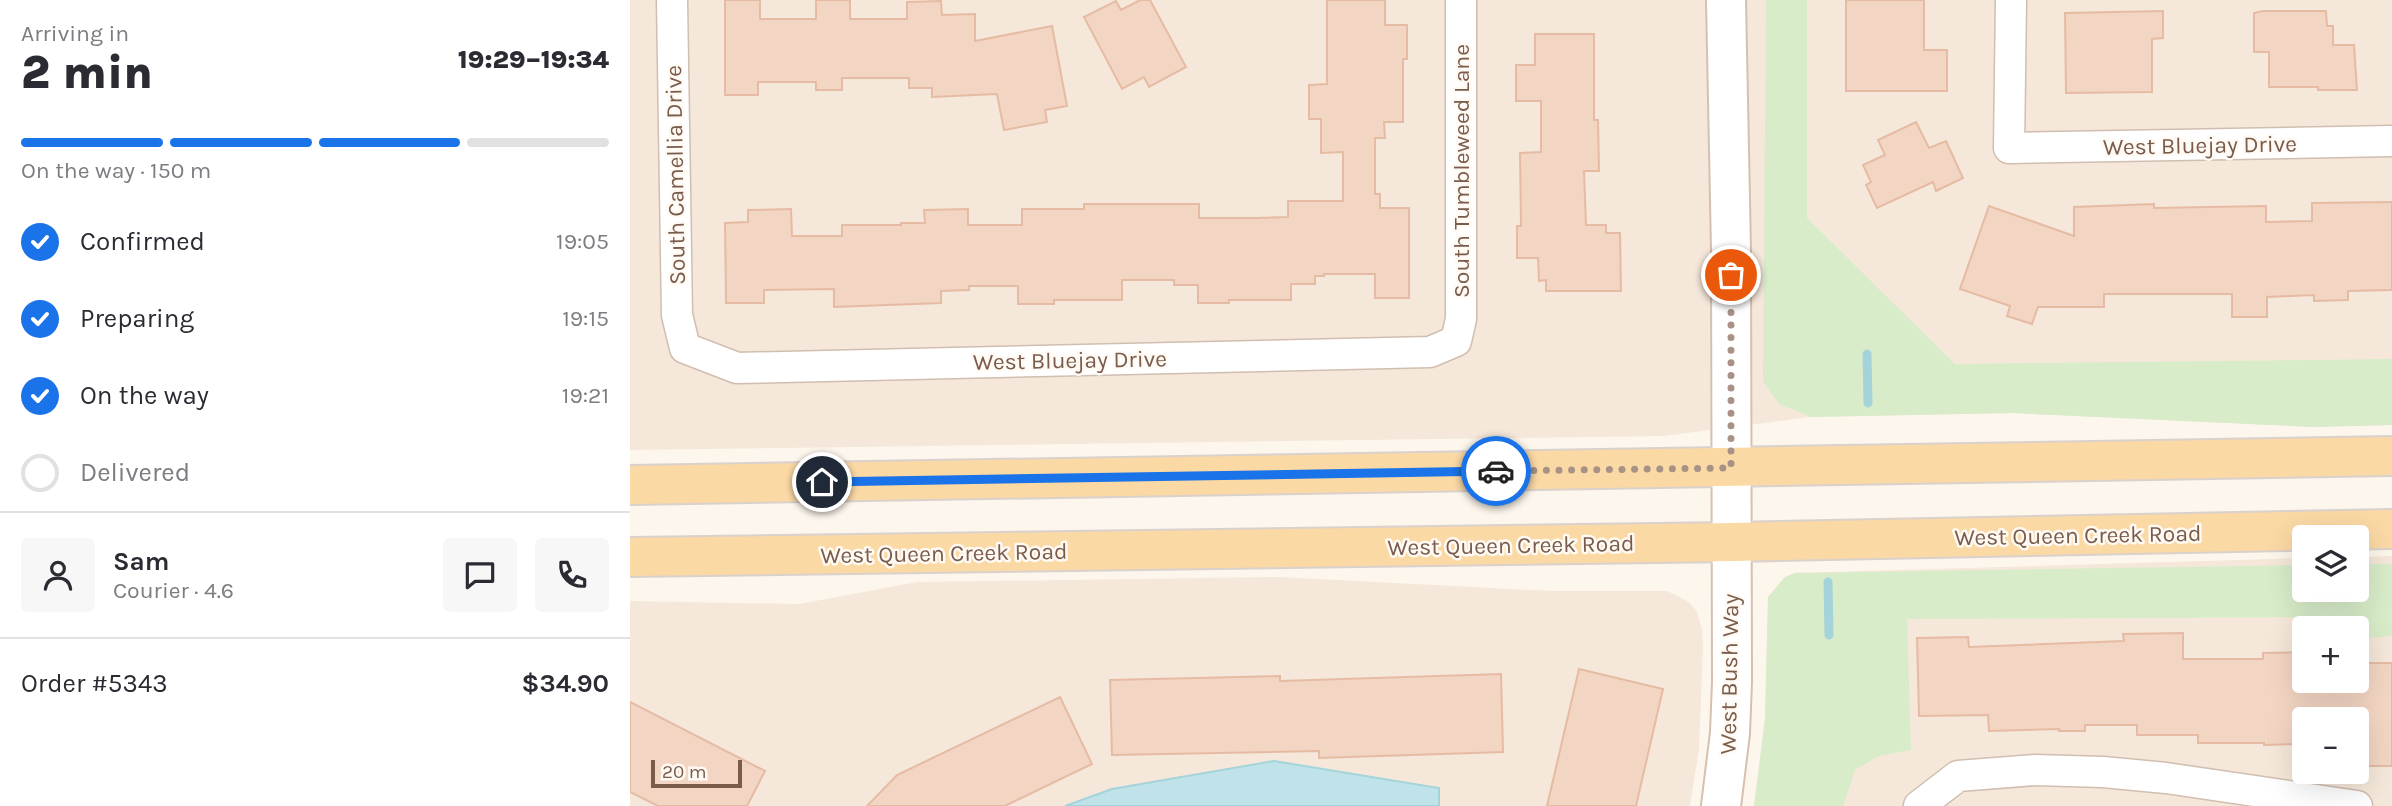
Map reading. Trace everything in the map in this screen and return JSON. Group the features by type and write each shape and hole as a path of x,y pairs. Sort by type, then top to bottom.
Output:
{"main road":[{"path":"630,485 2392,456"},
{"name":"West Queen Creek Road","path":"630,557 1732,542 2392,529"}],"street":[{"name":"South Camellia Drive","path":"672,0 677,315 685,348"},
{"name":"South Tumbleweed Lane","path":"1456,341 1461,319 1461,0"},
{"name":"West Bush Way","path":"1721,806 1730,733 1732,542 1731,250 1726,0"},
{"name":"West Bluejay Drive","path":"2011,0 2009,148 2392,141"},
{"name":"West Bluejay Drive","path":"685,348 737,368 1430,352 1456,341"},
{"path":"1919,806 1958,776 2035,770 2103,772 2166,778 2357,806"}],"shaded area":[{"path":"630,0 2392,0 2392,425 2314,427 2012,413 1811,417 1664,436 630,450"},
{"path":"2392,556 2392,806 1754,806 1765,719 1768,597 1785,577 1795,573 2292,558 2292,602 2369,602 2369,557"},
{"path":"1280,577 1552,591 1667,591 1687,601 1696,610 1702,629 1703,648 1699,749 1690,806 630,806 630,601 799,604 917,582"}],"green space":[{"path":"1766,0 1807,0 1807,218 1955,364 2392,359 2392,425 2314,427 2012,413 1811,417 1779,404 1763,382"},
{"path":"2369,564 2392,564 2392,636 2369,638 2369,616 1907,619 1911,750 1879,756 1855,770 1843,806 1754,806 1765,719 1768,597 1785,577 1795,573 2292,565 2292,602 2369,602"}],"water":[{"path":"1274,761 1439,788 1439,806 1065,806 1112,789"}],"building":[{"path":"725,0 760,0 760,19 816,19 816,0 850,0 850,19 907,19 907,2 941,1 942,15 975,14 975,41 1052,26 1067,106 1045,110 1047,122 1004,130 997,94 932,97 932,88 909,88 909,78 842,78 842,90 816,90 816,82 758,82 758,95 725,95"},
{"path":"1140,0 1150,0 1186,67 1149,87 1144,77 1122,89 1084,17 1116,1 1121,10"},
{"path":"1327,0 1385,0 1385,25 1407,25 1407,59 1403,59 1403,122 1384,122 1385,138 1375,138 1375,194 1380,194 1380,208 1409,208 1409,298 1375,298 1375,274 1324,274 1315,276 1315,284 1291,284 1291,300 1198,303 1198,285 1174,285 1174,280 1122,280 1122,300 1054,300 1054,304 1018,304 1018,286 969,286 969,290 941,291 941,303 834,307 834,289 764,290 764,303 726,303 725,223 748,222 748,210 791,209 792,236 842,236 842,225 925,223 924,210 968,209 968,225 1022,225 1022,209 1084,209 1084,204 1199,204 1199,218 1258,218 1288,217 1288,201 1343,201 1343,152 1321,153 1321,119 1309,119 1309,85 1327,84"},
{"path":"1846,0 1924,0 1924,50 1947,50 1947,91 1846,91"},
{"path":"2163,11 2163,38 2152,39 2152,92 2066,93 2065,13"},
{"path":"2326,11 2327,26 2333,26 2333,45 2354,45 2357,90 2269,87 2269,52 2254,52 2254,13"},
{"path":"1535,34 1594,34 1594,120 1598,120 1599,171 1584,171 1586,225 1606,225 1606,233 1620,233 1621,291 1546,291 1546,280 1539,281 1538,258 1517,258 1517,226 1521,226 1520,153 1541,152 1541,101 1516,101 1516,65 1535,65"},
{"path":"1916,122 1929,148 1946,141 1963,178 1936,191 1933,182 1877,208 1866,185 1871,182 1863,165 1885,155 1878,140"},
{"path":"2392,202 2392,290 2348,291 2348,300 2314,301 2314,295 2267,297 2267,317 2232,317 2232,294 2104,294 2104,307 2038,307 2032,324 2007,316 2010,306 1960,289 1989,206 2074,236 2074,207 2154,204 2154,208 2266,206 2266,222 2312,221 2312,203"},
{"path":"2183,633 2183,659 2263,659 2263,653 2292,652 2292,693 2369,693 2369,663 2392,663 2392,766 2369,766 2369,707 2292,707 2292,744 2264,745 2198,743 2198,735 2137,735 2137,725 2085,725 2085,731 1989,731 1988,715 1919,716 1917,638 1968,637 1969,647 2124,641 2123,634"},
{"path":"1579,669 1663,689 1636,806 1547,806"},
{"path":"1501,674 1503,752 1319,758 1319,751 1112,755 1110,680 1280,676 1280,681"},
{"path":"1060,697 1092,764 1005,806 867,806 897,775"},
{"path":"630,702 765,771 747,806 658,806 630,792"}],"waterway":[{"path":"1867,354 1868,403"},
{"path":"1828,582 1829,635"}],"way so far":[{"path":"1496,471 1731,468 1731,275"}],"route":[{"path":"822,482 1496,471"}]}
